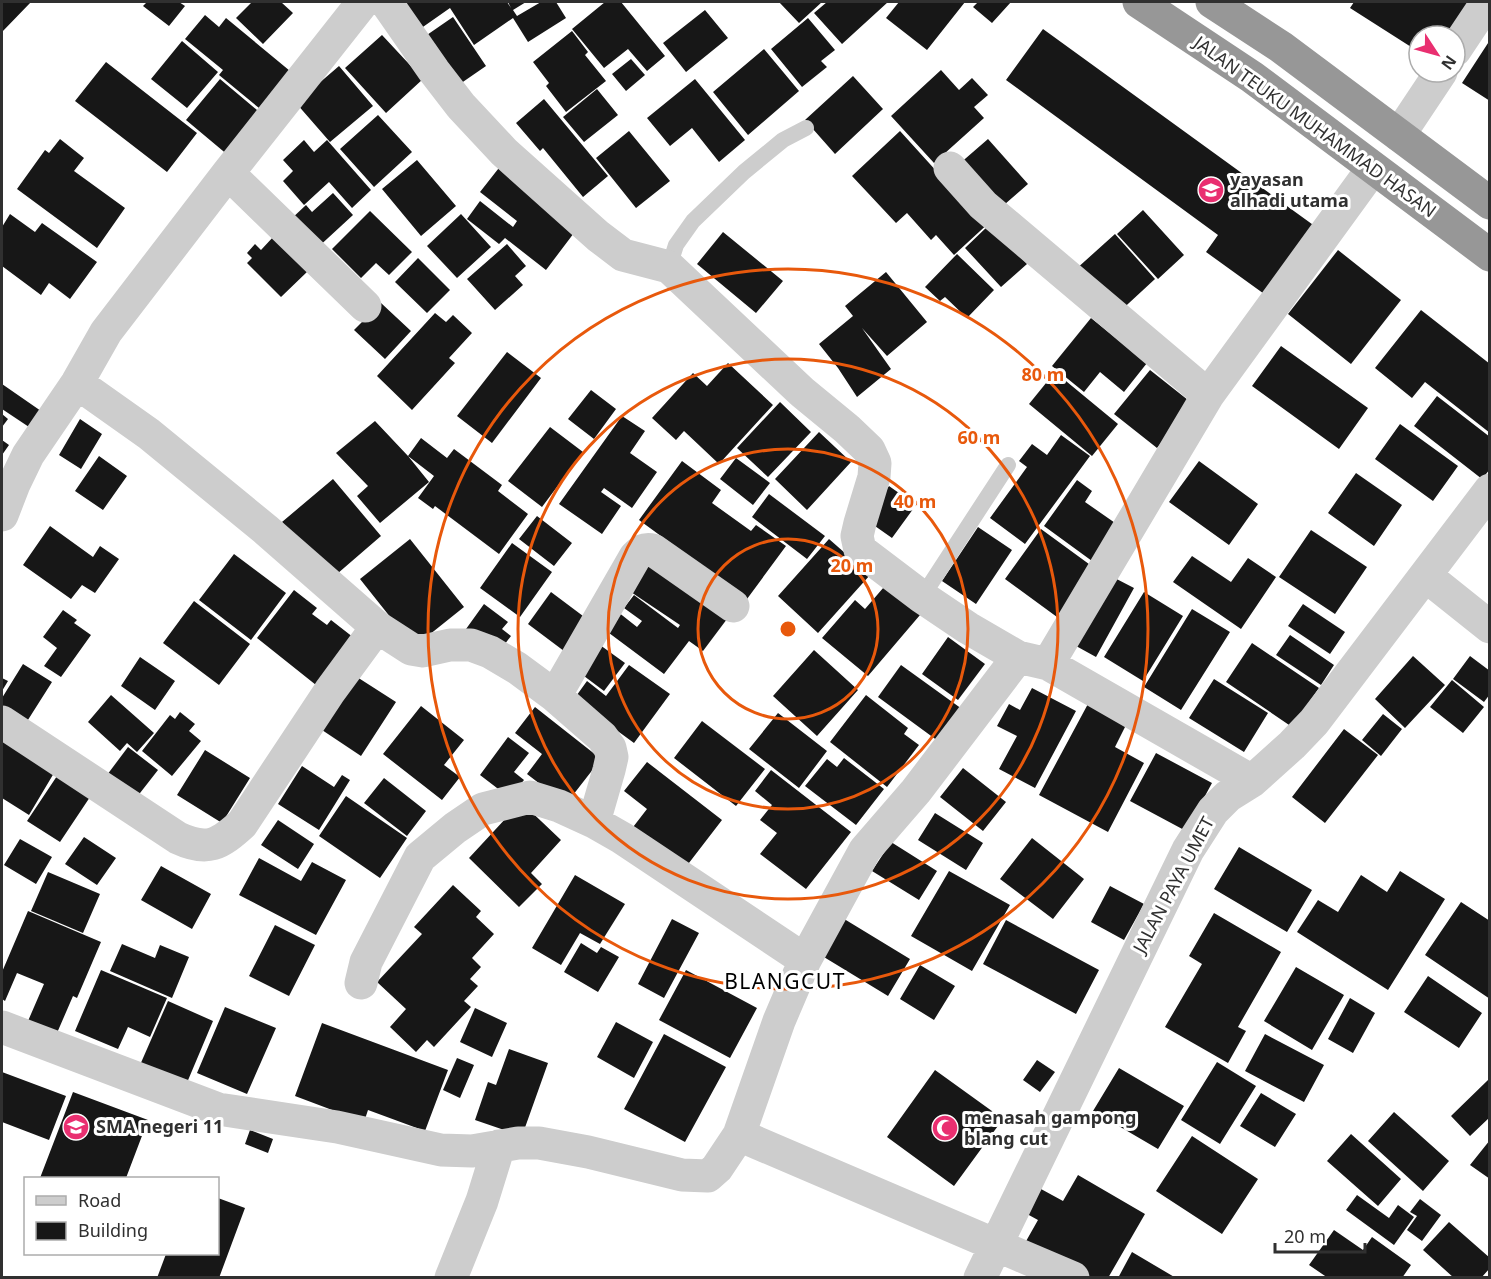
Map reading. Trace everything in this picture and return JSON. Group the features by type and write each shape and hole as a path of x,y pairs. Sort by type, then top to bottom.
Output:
{"highway":[{"name":"JALAN TEUKU MUHAMMAD HASAN","path":"1139,2 1252,77 1490,255"},
{"path":"1212,2 1281,47 1490,203"}],"street":[{"path":"2,511 28,455 77,383 106,332 228,172 363,2"},
{"path":"386,2 448,88 504,152 598,236 623,255 669,267 802,392 869,450 875,463 874,477 857,536 860,550 922,597 969,628 1252,781"},
{"path":"1467,32 1487,2"},
{"path":"1399,135 1433,84"},
{"path":"950,168 983,205 1208,394"},
{"path":"2,1027 218,1109 337,1127 441,1150 472,1151 518,1143 539,1143 588,1152 682,1175 708,1176 717,1168 739,1135 779,1021 805,960 865,850 1033,661 1208,394 1373,168"},
{"path":"228,172 365,306"},
{"path":"77,383 149,434 265,529 377,627 411,649 423,651 450,645 471,645 490,652 517,668 555,696 602,737 610,748 612,757 594,822"},
{"name":"JALAN PAYA UMET","path":"980,1278 1188,850 1213,811 1228,796 1252,781 1314,722 1490,490"},
{"path":"555,696 635,557 642,550 653,550 733,606"},
{"path":"1426,576 1490,627"},
{"path":"2,722 178,838 191,844 209,845 224,840 242,824 330,692 377,627"},
{"path":"361,982 366,962 420,857 454,828 483,808 530,797 559,806 622,838 805,960"},
{"path":"739,1135 1073,1278"},
{"path":"451,1278 482,1201 499,1146"}],"lane":[{"path":"669,267 676,245 693,221 744,172 783,140 806,128"},
{"path":"922,597 1008,465"}],"building":[{"path":"2,2 31,2 2,32"},
{"path":"147,2 179,2 185,6 169,26 143,6"},
{"path":"252,2 281,2 293,13 263,44 236,18"},
{"path":"402,2 507,2 511,8 508,2 526,2 513,10 517,16 541,2 556,2 566,18 528,42 513,18 474,45 450,8 420,29"},
{"path":"605,2 621,2 665,56 647,71 628,49 604,68 572,29"},
{"path":"779,2 822,2 799,23"},
{"path":"827,2 888,2 842,44 814,13"},
{"path":"899,2 965,2 927,50 886,18"},
{"path":"978,2 1011,2 992,23 973,7"},
{"path":"1354,2 1482,2 1465,24 1407,24 1407,44 1350,8"},
{"path":"705,10 728,38 686,72 663,43"},
{"path":"205,15 219,27 226,18 290,71 259,108 219,75 223,70 185,39"},
{"path":"453,17 486,66 457,86 424,37"},
{"path":"808,18 835,50 821,61 827,67 802,87 771,49"},
{"name":"yayasan alhadi utama","path":"1043,29 1316,227 1267,296 1206,252 1218,235 1006,80"},
{"path":"572,31 588,52 585,55 606,81 566,112 546,86 549,83 533,62"},
{"path":"382,35 423,79 386,113 345,68"},
{"path":"1490,40 1490,101 1464,84 1467,84 1467,75"},
{"path":"182,41 218,72 187,108 151,79"},
{"path":"764,49 799,91 748,135 713,92"},
{"path":"631,59 645,75 626,91 612,74"},
{"path":"106,62 197,133 167,172 75,101"},
{"path":"339,66 373,106 330,142 296,103"},
{"path":"941,70 959,90 972,78 988,95 974,107 984,118 934,163 891,116"},
{"path":"853,76 883,109 835,154 805,120"},
{"path":"220,79 263,115 229,156 186,120"},
{"path":"695,79 745,140 719,162 692,128 670,146 647,118"},
{"path":"597,89 618,115 584,142 563,117"},
{"path":"544,99 608,176 583,197 543,148 540,151 516,123"},
{"path":"378,115 412,152 374,187 340,149"},
{"path":"629,131 670,181 636,208 596,158"},
{"path":"900,131 968,206 992,220 954,255 936,235 931,240 907,213 896,223 852,176"},
{"path":"60,139 84,158 74,171 125,208 97,248 17,189 45,150 49,153"},
{"path":"988,139 1028,184 997,211 958,165"},
{"path":"304,140 314,152 327,140 371,190 352,208 329,182 304,205 283,181 293,171 283,160"},
{"path":"417,160 456,206 421,236 382,189"},
{"path":"502,164 580,225 546,270 505,238 499,244 467,219 480,201 513,227 517,221 480,192"},
{"path":"333,193 353,215 315,250 289,221 306,205 312,212"},
{"path":"1143,210 1184,255 1158,279 1117,234"},
{"path":"370,211 412,252 389,275 376,263 361,278 332,249"},
{"path":"10,214 35,232 42,223 97,262 70,299 49,283 41,295 2,266 2,227"},
{"path":"461,214 491,247 457,278 427,246"},
{"path":"990,224 1027,264 1001,287 965,248"},
{"path":"723,232 783,281 756,313 697,264"},
{"path":"1115,234 1155,279 1116,315 1075,270"},
{"path":"274,236 308,271 281,297 247,263 252,258 247,253 255,244 261,250"},
{"path":"507,244 526,266 515,276 523,285 495,310 467,279"},
{"path":"1338,250 1401,300 1351,364 1288,314"},
{"path":"957,254 994,290 967,318 945,297 940,301 925,287"},
{"path":"418,258 450,290 427,313 395,282"},
{"path":"886,272 927,322 887,356 862,328 891,369 857,397 819,344 853,316 845,306"},
{"path":"381,303 411,331 385,359 354,330"},
{"path":"1421,310 1490,364 1490,433 1425,382 1412,398 1375,368"},
{"path":"435,313 446,322 453,315 472,333 449,358 455,363 412,410 377,376"},
{"path":"1091,318 1147,363 1124,392 1100,372 1084,392 1052,366"},
{"path":"1281,346 1368,408 1339,449 1252,386"},
{"path":"507,352 541,378 492,443 457,416"},
{"path":"728,363 773,405 719,464 684,431 676,440 652,418 693,373 707,386"},
{"path":"1150,370 1193,404 1157,448 1114,414"},
{"path":"1055,372 1118,424 1092,456 1029,404"},
{"path":"2,384 41,411 29,427 2,409"},
{"path":"591,390 616,409 594,439 568,419"},
{"path":"1437,396 1490,437 1490,469 1482,479 1414,426"},
{"path":"780,402 811,432 768,477 737,448"},
{"path":"2,414 8,419 2,427"},
{"path":"622,416 645,431 630,453 657,472 632,508 604,488 601,492 621,506 602,534 559,504"},
{"path":"80,419 102,434 81,469 59,455"},
{"path":"375,421 429,482 380,523 357,496 368,486 336,453"},
{"path":"1400,424 1458,466 1433,501 1375,459"},
{"path":"550,427 583,452 542,507 508,481"},
{"path":"819,432 851,462 807,510 775,479"},
{"path":"1061,435 1090,456 1025,544 990,518 1027,467 1019,461 1032,444 1047,455"},
{"path":"421,438 447,458 454,449 502,485 498,491 528,514 499,554 435,506 433,509 418,498 434,476 408,456"},
{"path":"2,440 9,445 2,455"},
{"path":"99,456 127,476 103,510 75,491"},
{"path":"736,458 770,483 753,505 720,479"},
{"path":"682,461 721,490 712,503 751,531 756,525 786,546 747,599 639,520"},
{"path":"1199,461 1258,504 1229,545 1169,502"},
{"path":"1356,473 1402,505 1374,546 1328,513"},
{"path":"333,479 381,536 330,580 282,522"},
{"path":"1077,480 1092,491 1085,502 1118,525 1092,561 1044,526"},
{"path":"889,486 916,505 892,538 865,519"},
{"path":"769,494 825,536 807,559 752,517"},
{"path":"537,516 572,543 554,566 519,539"},
{"path":"50,526 93,557 100,546 119,559 95,593 82,585 71,599 23,565"},
{"path":"978,527 1012,550 976,604 942,581"},
{"path":"1041,529 1093,567 1057,617 1005,579"},
{"path":"1311,530 1367,567 1335,614 1279,577"},
{"path":"410,539 464,607 414,647 360,579"},
{"path":"829,539 870,575 818,633 778,596"},
{"path":"512,543 552,572 520,617 480,588"},
{"path":"234,554 286,593 251,640 199,600"},
{"path":"644,555 730,615 703,651 689,641 664,674 605,630 618,612 637,627 642,621 624,608 634,595 678,628 680,625 622,586"},
{"path":"1192,556 1231,582 1248,558 1276,577 1241,629 1173,582"},
{"path":"1105,573 1134,588 1096,657 1067,641"},
{"path":"890,580 920,615 868,676 822,638 855,600 865,609"},
{"path":"294,590 317,608 312,614 327,625 331,620 358,641 321,689 257,638"},
{"path":"551,592 587,619 564,651 528,624"},
{"path":"1144,592 1183,616 1143,681 1104,657"},
{"path":"194,601 250,644 219,685 163,643"},
{"path":"484,604 508,622 502,629 511,636 498,653 466,629"},
{"path":"1303,604 1345,632 1330,654 1288,626"},
{"path":"1192,609 1230,632 1181,710 1144,687"},
{"path":"63,610 77,620 74,623 91,635 61,677 44,666 57,648 43,637"},
{"path":"1290,635 1334,665 1321,685 1276,655"},
{"path":"948,637 985,664 958,700 922,674"},
{"path":"1252,643 1319,688 1292,727 1226,682"},
{"path":"600,645 625,663 604,691 580,673"},
{"path":"814,650 858,690 817,736 773,696"},
{"path":"1413,656 1445,685 1405,728 1375,699"},
{"path":"1470,656 1490,671 1490,694 1484,702 1453,679"},
{"path":"140,657 175,681 155,710 121,686"},
{"path":"23,664 52,682 26,723 2,707 2,698"},
{"path":"629,665 670,694 634,743 574,699 587,681 606,696"},
{"path":"901,665 962,709 938,741 878,697"},
{"path":"357,677 396,702 361,756 322,730"},
{"path":"2,678 8,681 2,691"},
{"path":"1214,679 1268,713 1244,752 1189,718"},
{"path":"1452,680 1484,707 1463,733 1430,707"},
{"path":"1032,688 1076,711 1035,788 999,769 1017,736 997,726 1009,704 1020,710"},
{"path":"111,695 154,733 137,752 127,743 120,751 88,722"},
{"path":"866,695 908,728 904,734 919,745 887,787 830,742"},
{"path":"1089,702 1127,723 1115,747 1144,763 1108,832 1039,795"},
{"path":"421,706 464,740 444,765 460,777 442,800 383,754"},
{"path":"535,707 601,759 566,804 527,774 542,754 515,733"},
{"path":"180,712 195,724 189,731 201,741 172,776 142,751 170,715 175,719"},
{"path":"778,713 827,751 799,788 749,749"},
{"path":"1383,714 1402,729 1381,756 1362,740"},
{"path":"702,721 765,769 736,806 674,758"},
{"path":"1344,729 1378,755 1325,823 1292,797"},
{"path":"2,731 54,773 29,815 2,798"},
{"path":"508,737 529,753 514,772 524,780 510,798 480,775"},
{"path":"128,747 158,770 133,802 104,779"},
{"path":"205,750 250,778 222,823 177,795"},
{"path":"1156,753 1212,783 1186,831 1130,801"},
{"path":"844,758 884,789 856,825 805,786 827,759 837,767"},
{"path":"647,762 722,820 682,872 630,831 647,809 624,791"},
{"path":"302,766 334,787 342,775 350,780 319,830 278,804"},
{"path":"963,768 1006,802 983,831 940,797"},
{"path":"771,770 851,832 806,889 760,854 777,833 760,820 772,805 755,791"},
{"path":"59,773 92,794 60,842 27,821"},
{"path":"384,778 426,811 407,836 364,803"},
{"path":"346,796 407,838 380,878 319,836"},
{"path":"521,802 561,840 531,873 542,884 519,907 469,858"},
{"path":"935,813 983,843 966,870 918,840"},
{"path":"278,820 314,844 298,869 261,845"},
{"path":"84,837 116,858 97,885 65,864"},
{"path":"1032,838 1084,879 1053,919 1000,879"},
{"path":"20,839 52,857 36,884 4,865"},
{"path":"891,842 937,871 919,900 872,871"},
{"path":"1239,847 1312,890 1287,932 1214,889"},
{"path":"259,858 301,881 312,862 346,880 316,935 239,895"},
{"path":"161,866 211,894 192,929 141,900"},
{"path":"949,871 1010,905 972,971 911,936"},
{"path":"1400,871 1445,899 1388,990 1297,932 1318,900 1338,912 1361,875 1387,892"},
{"path":"48,872 100,894 83,933 31,911"},
{"path":"575,875 625,904 600,944 580,933 561,965 532,948"},
{"path":"453,885 481,911 476,917 494,934 472,958 481,967 470,979 478,986 464,1001 471,1007 434,1047 427,1040 416,1052 390,1027 406,1009 377,982 422,934 414,927"},
{"path":"1110,886 1144,904 1124,940 1091,922"},
{"path":"1461,902 1490,921 1490,999 1425,955"},
{"path":"28,911 101,942 77,998 73,996 57,1033 28,1021 44,984 17,973 5,1001 2,999 2,972"},
{"path":"1214,913 1281,952 1238,1027 1246,1031 1228,1063 1165,1027 1202,964 1189,956"},
{"path":"836,914 910,959 888,996 814,951"},
{"path":"672,919 699,933 664,998 638,984"},
{"path":"1006,920 1099,970 1076,1014 983,964"},
{"path":"275,925 315,945 289,996 249,976"},
{"path":"581,943 597,953 601,947 619,957 598,992 564,972"},
{"path":"122,944 155,958 160,945 189,957 172,998 110,971"},
{"path":"920,965 955,986 934,1020 900,999"},
{"path":"1296,967 1344,995 1312,1050 1264,1021"},
{"path":"101,970 167,998 150,1037 128,1027 118,1049 75,1031"},
{"path":"686,970 757,1008 730,1058 659,1020"},
{"path":"1428,976 1482,1013 1459,1048 1404,1012"},
{"path":"1350,998 1375,1013 1353,1053 1328,1039"},
{"path":"168,1001 213,1021 186,1085 140,1065"},
{"path":"225,1007 276,1028 247,1094 197,1073"},
{"path":"475,1008 507,1023 492,1057 460,1042"},
{"path":"616,1022 653,1042 634,1078 597,1057"},
{"path":"322,1023 448,1070 425,1131 368,1110 364,1122 295,1096"},
{"path":"664,1034 726,1067 685,1142 624,1109"},
{"path":"1265,1034 1324,1065 1304,1102 1245,1071"},
{"path":"509,1049 548,1063 522,1136 475,1120 488,1082 496,1085"},
{"path":"457,1058 474,1065 460,1098 443,1090"},
{"path":"1037,1060 1055,1072 1040,1092 1023,1080"},
{"path":"1217,1062 1256,1086 1220,1144 1181,1120"},
{"path":"1119,1068 1184,1106 1158,1149 1093,1111"},
{"name":"menasah gampong blang cut","path":"935,1070 1003,1119 954,1186 887,1137"},
{"path":"2,1072 66,1096 49,1140 2,1122"},
{"path":"1488,1080 1490,1081 1490,1117 1470,1136 1451,1116"},
{"path":"73,1092 148,1120 126,1177 40,1177"},
{"path":"1261,1093 1296,1114 1275,1147 1240,1126"},
{"path":"1394,1112 1449,1161 1423,1191 1368,1141"},
{"path":"250,1130 273,1139 268,1153 245,1144"},
{"path":"1351,1134 1401,1179 1378,1206 1327,1161"},
{"path":"1192,1136 1258,1179 1222,1234 1156,1191"},
{"path":"1490,1140 1490,1179 1470,1165"},
{"path":"1078,1175 1145,1214 1108,1278 1083,1278 1025,1243 1038,1220 1027,1214 1041,1189 1063,1201"},
{"path":"1357,1195 1389,1218 1398,1205 1414,1217 1394,1245 1346,1210"},
{"path":"219,1198 245,1208 219,1278 157,1278 166,1255 219,1255"},
{"path":"1420,1199 1441,1215 1422,1241 1407,1230 1417,1216 1410,1212"},
{"path":"1449,1222 1490,1258 1490,1268 1481,1278 1454,1278 1423,1250"},
{"path":"1334,1230 1363,1250 1372,1237 1411,1265 1402,1278 1328,1278 1309,1265"},
{"path":"1132,1252 1176,1278 1118,1278"}],"place":[{"name":"yayasan alhadi utama","path":"1211,190"},
{"name":"SMA negeri 11","path":"76,1127"},
{"name":"menasah gampong blang cut","path":"945,1128"}],"district":[{"name":"BLANGCUT","path":"785,982"}]}
